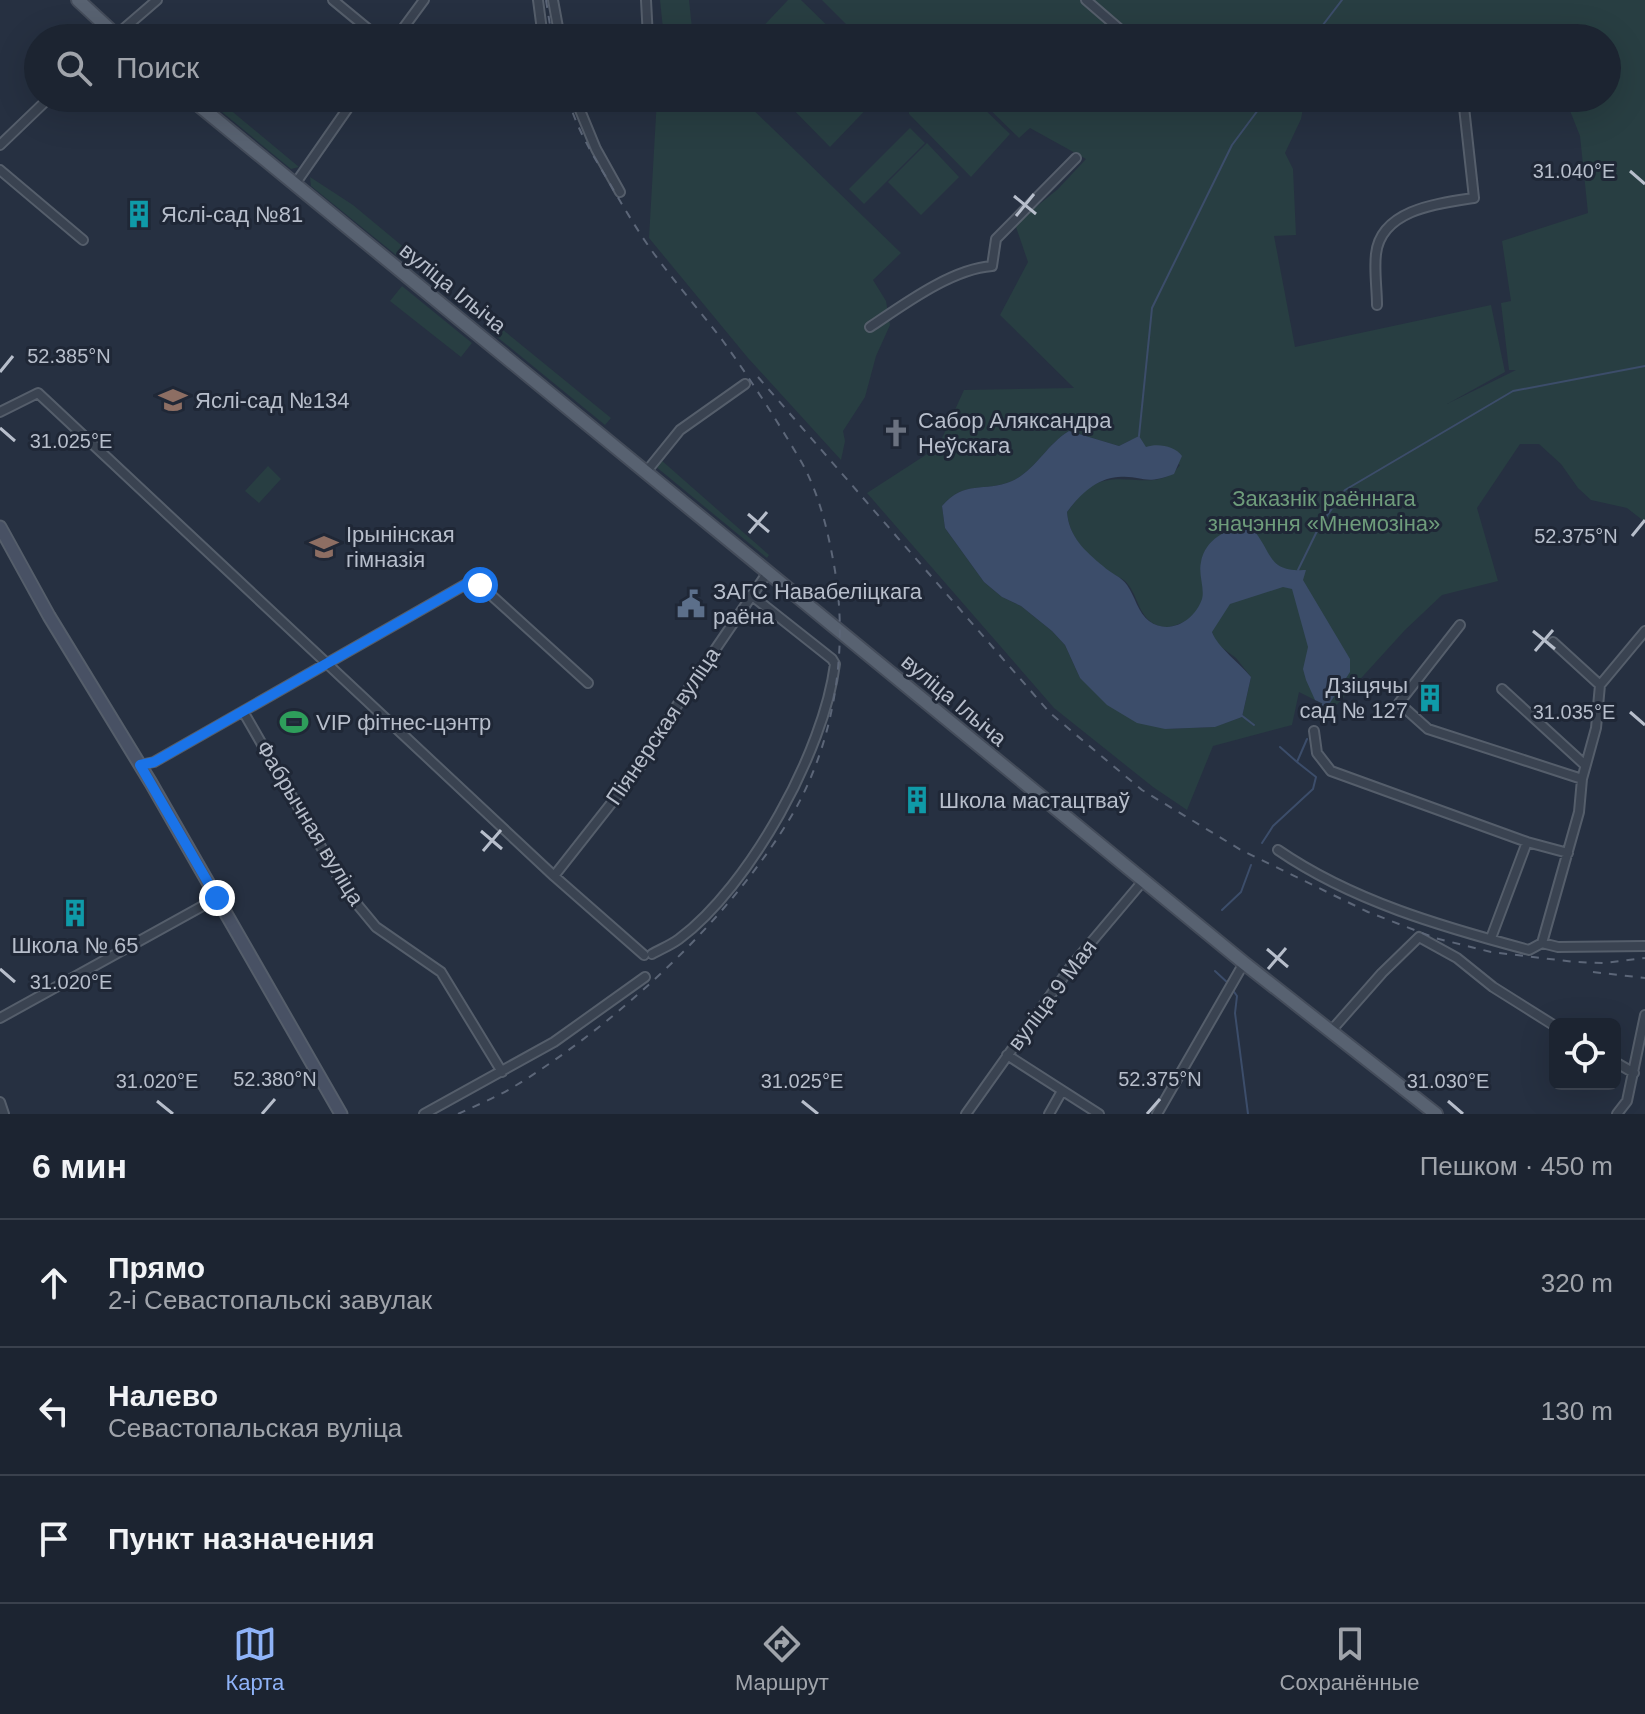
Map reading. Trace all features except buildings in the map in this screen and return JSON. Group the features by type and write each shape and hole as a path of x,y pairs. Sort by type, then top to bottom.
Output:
{"main road":[{"path":"78,0 103,24"},
{"name":"вуліца Ільіча","path":"207,112 1143,881 1435,1114"}],"street":[{"path":"130,24 157,0"},
{"path":"333,0 362,24"},
{"path":"406,24 424,0"},
{"path":"538,0 541,24"},
{"path":"553,0 557,24"},
{"path":"646,0 647,24"},
{"path":"1086,0 1114,24"},
{"path":"0,145 34,112"},
{"path":"295,184 345,112"},
{"path":"581,112 596,149 620,192"},
{"path":"1377,305 1376,251 1387,228 1427,205 1474,198 1465,112"},
{"path":"870,327 915,297 975,267 992,266 996,239 1076,158"},
{"path":"0,170 83,240"},
{"path":"646,472 680,430 745,384"},
{"path":"0,412 38,393 554,876 648,954 679,940 717,903 760,848 806,758 833,678 835,664 832,659 751,595"},
{"path":"0,527 341,1114"},
{"name":"Піянерская вуліца","path":"554,876 643,763 768,572"},
{"path":"140,765 154,762 244,713 468,583 480,585 588,683"},
{"path":"1460,625 1399,703 1428,729 1582,779"},
{"path":"1542,943 1579,812 1582,779 1596,728 1600,685 1645,631"},
{"path":"1553,642 1600,685"},
{"path":"1502,689 1585,765"},
{"name":"Фабрычная вуліца","path":"244,713 347,892 376,927 441,972 502,1072"},
{"path":"1314,731 1317,753 1331,771 1527,842 1568,853"},
{"path":"1491,938 1527,842"},
{"path":"1278,850 1310,872 1430,922 1529,950 1542,943 1558,947 1645,946"},
{"name":"вуліца 9 Мая","path":"966,1114 1072,965 1143,881"},
{"path":"0,1018 217,898"},
{"path":"1330,1032 1419,937 1457,958 1493,987 1549,1022"},
{"path":"1157,1114 1244,963"},
{"path":"424,1114 554,1042 645,977"},
{"path":"1617,1114 1627,1101 1645,1015"},
{"path":"1007,1055 1099,1114"},
{"path":"1621,1065 1634,1073"},
{"path":"1049,1114 1062,1091"},
{"path":"0,1102 4,1114"}],"green space":[{"path":"660,0 689,0 692,24 663,24"},
{"path":"788,0 801,0 826,24 765,24"},
{"name":"Заказнік раённага значэння «Мнемозіна»","path":"822,0 1645,0 1645,522 1627,508 1591,500 1561,464 1539,444 1520,444 1477,508 1498,581 1442,595 1405,630 1333,709 1299,692 1292,725 1213,746 1187,810 1153,787 1054,708 867,493 938,447 964,390 1074,388 1000,315 1028,262 1015,224 1058,189 1086,159 1030,128 1019,138 992,112 1302,112 1285,153 1293,169 1296,235 1274,236 1295,347 1491,305 1505,372 1447,404 1516,370 1509,370 1501,303 1511,301 1502,241 1588,213 1580,136 1571,112 1621,112 1621,24 846,24","holes":["1069,431 1119,446 1131,440 1180,465 1160,479 1097,483 1084,491 1067,512 1071,530 1094,560 1126,582 1152,623 1168,627 1194,616 1251,677 1242,717 1214,727 1165,729 1080,678 1065,645 1021,606 1002,597 984,582 945,528 942,506 950,498 967,489 1012,481 1028,471"]},
{"path":"222,112 233,112 299,167 291,169"},
{"path":"656,112 755,112 901,253 873,280 886,301 890,325 876,356 865,397 843,431 845,441 841,460 748,358 649,238"},
{"path":"796,112 864,112 830,147"},
{"path":"987,112 1010,134 971,177 909,114"},
{"path":"910,128 925,143 864,204 849,189"},
{"path":"927,143 959,177 921,215 888,182"},
{"path":"310,177 353,205 424,264 412,268 311,186"},
{"path":"402,286 472,343 461,357 390,301"},
{"path":"497,325 611,418 605,425 491,332"},
{"path":"660,459 769,555 767,558 655,466"},
{"path":"268,466 281,479 259,503 245,491"}],"water":[{"path":"1069,431 1119,446 1139,436 1146,447 1166,446 1182,456 1174,474 1150,480 1110,478 1095,484 1067,512 1071,529 1079,543 1125,582 1149,621 1165,627 1173,626 1181,624 1194,613 1203,595 1200,567 1203,554 1219,536 1234,529 1251,527 1277,564 1293,570 1306,570 1303,580 1350,659 1350,672 1328,706 1315,700 1306,680 1303,669 1308,647 1292,589 1283,587 1230,604 1212,632 1251,677 1242,717 1215,727 1165,729 1137,723 1107,705 1080,678 1065,645 1052,631 984,582 945,528 942,506 967,489 1012,481"}],"waterway":[{"path":"1324,24 1342,0"},
{"path":"1139,436 1152,308 1232,145 1257,112"},
{"path":"1298,570 1319,527 1345,490 1513,391 1645,366"},
{"path":"1318,718 1323,704"},
{"path":"1241,715 1254,725"},
{"path":"1262,843 1273,826 1313,789 1316,777 1297,762 1307,739"},
{"path":"1280,747 1297,762"},
{"path":"1222,910 1241,892 1251,865"},
{"path":"1215,971 1229,984"},
{"path":"1232,989 1237,996 1235,1013 1248,1114"}],"railway":[{"path":"546,0 550,24"},
{"path":"458,1114 515,1086 593,1032 669,966 737,892 767,854 807,787 828,725 839,661 840,628 834,565 822,513 808,475 733,356 634,223 584,139 573,112"},
{"path":"758,377 1050,713 1142,790 1241,850 1368,912 1435,938 1491,952 1575,962 1604,963 1645,958"},
{"path":"1593,972 1645,978"}],"place":[{"name":"Яслі-сад №81","path":"139,214"},
{"name":"Яслі-сад №134","path":"173,400"},
{"name":"Сабор Аляксандра Неўскага","path":"896,433"},
{"name":"Ірынінская гімназія","path":"324,547"},
{"name":"ЗАГС Навабеліцкага раёна","path":"691,604"},
{"name":"Дзіцячы сад № 127","path":"1430,698"},
{"name":"VIP фітнес-цэнтр","path":"294,722"},
{"name":"Школа мастацтваў","path":"917,800"},
{"name":"Школа № 65","path":"75,913"}],"route":[{"path":"217,898 140,765 154,762 244,713 468,583 480,585"}]}
